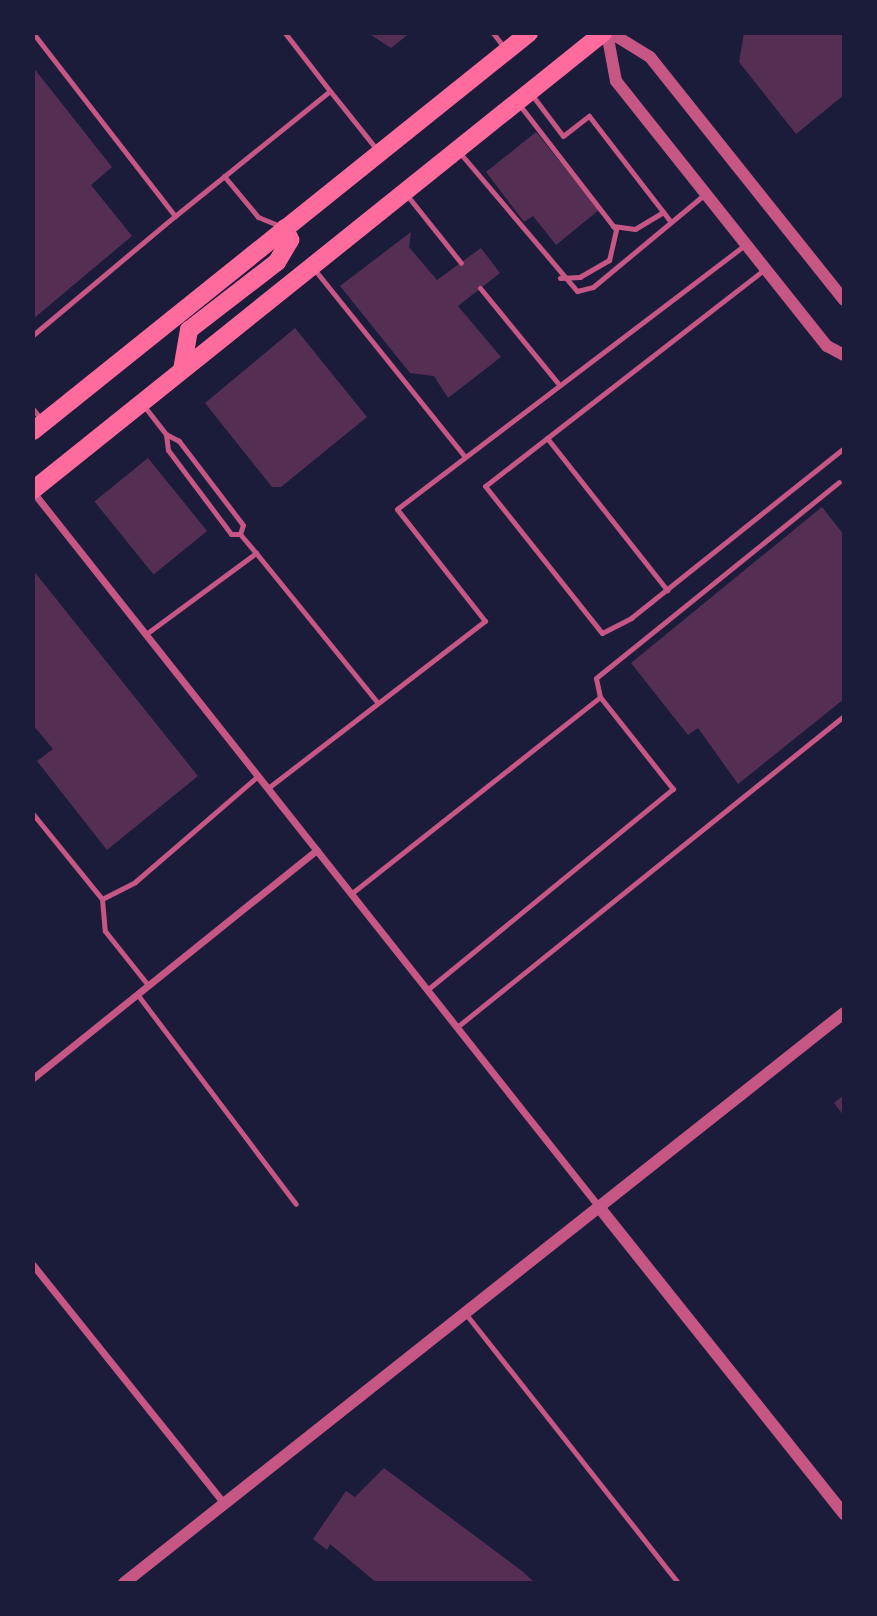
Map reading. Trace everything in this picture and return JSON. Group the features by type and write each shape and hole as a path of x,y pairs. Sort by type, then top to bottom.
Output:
{"main road":[{"path":"37,421 529,33"},
{"path":"33,491 523,97 607,33"},
{"path":"182,370 189,330 277,262 289,240 285,228"}],"street":[{"path":"607,33 616,80 704,195 827,346 844,355"},
{"path":"607,33 650,57 844,300"},
{"path":"33,491 844,1514"},
{"path":"33,1078 317,850"},
{"path":"124,1583 844,1013"},
{"path":"33,1265 224,1503"}],"lane":[{"path":"33,33 175,216"},
{"path":"285,33 380,153"},
{"path":"493,33 507,51"},
{"path":"33,335 330,90"},
{"path":"523,97 564,136 589,116 671,222"},
{"path":"523,97 613,226 616,248 609,260 580,277 560,278"},
{"path":"458,150 560,278 577,291 593,287 704,195"},
{"path":"224,176 258,217 285,228"},
{"path":"405,192 461,263"},
{"path":"613,226 635,229 663,212"},
{"path":"268,788 485,621 397,509 463,454 557,383 595,362 745,245"},
{"path":"312,266 463,454"},
{"path":"765,269 485,486 602,633 667,590 844,448"},
{"path":"480,288 557,383"},
{"path":"141,403 166,434 179,441 243,525 240,534"},
{"path":"166,434 168,450 231,534 240,534 379,703"},
{"path":"547,438 667,590"},
{"path":"427,990 673,789 600,697 596,678 841,480 844,488"},
{"path":"146,634 256,553"},
{"path":"352,893 600,697"},
{"path":"457,1027 844,716"},
{"path":"102,899 135,881 258,776"},
{"path":"33,814 102,899 106,931 148,985"},
{"path":"137,994 296,1204"},
{"path":"465,1313 678,1583"}],"building":[{"path":"368,33 410,33 391,48"},
{"path":"744,33 844,33 844,95 796,134 739,62"},
{"path":"33,67 112,167 91,185 132,236 33,319"},
{"path":"536,132 599,210 556,245 533,216 524,222 486,172"},
{"path":"411,232 409,247 437,280 481,248 500,273 458,306 501,357 448,398 434,376 410,373 340,286"},
{"path":"295,328 367,417 281,487 272,487 205,403"},
{"path":"148,458 207,531 154,574 94,501"},
{"path":"822,507 844,535 844,699 738,784 698,728 688,735 631,663"},
{"path":"33,570 198,776 107,850 37,761 53,749 33,725"},
{"path":"844,1095 844,1116 834,1103"},
{"path":"384,1468 535,1583 377,1583 330,1544 327,1550 313,1539 346,1491 355,1497"}]}
